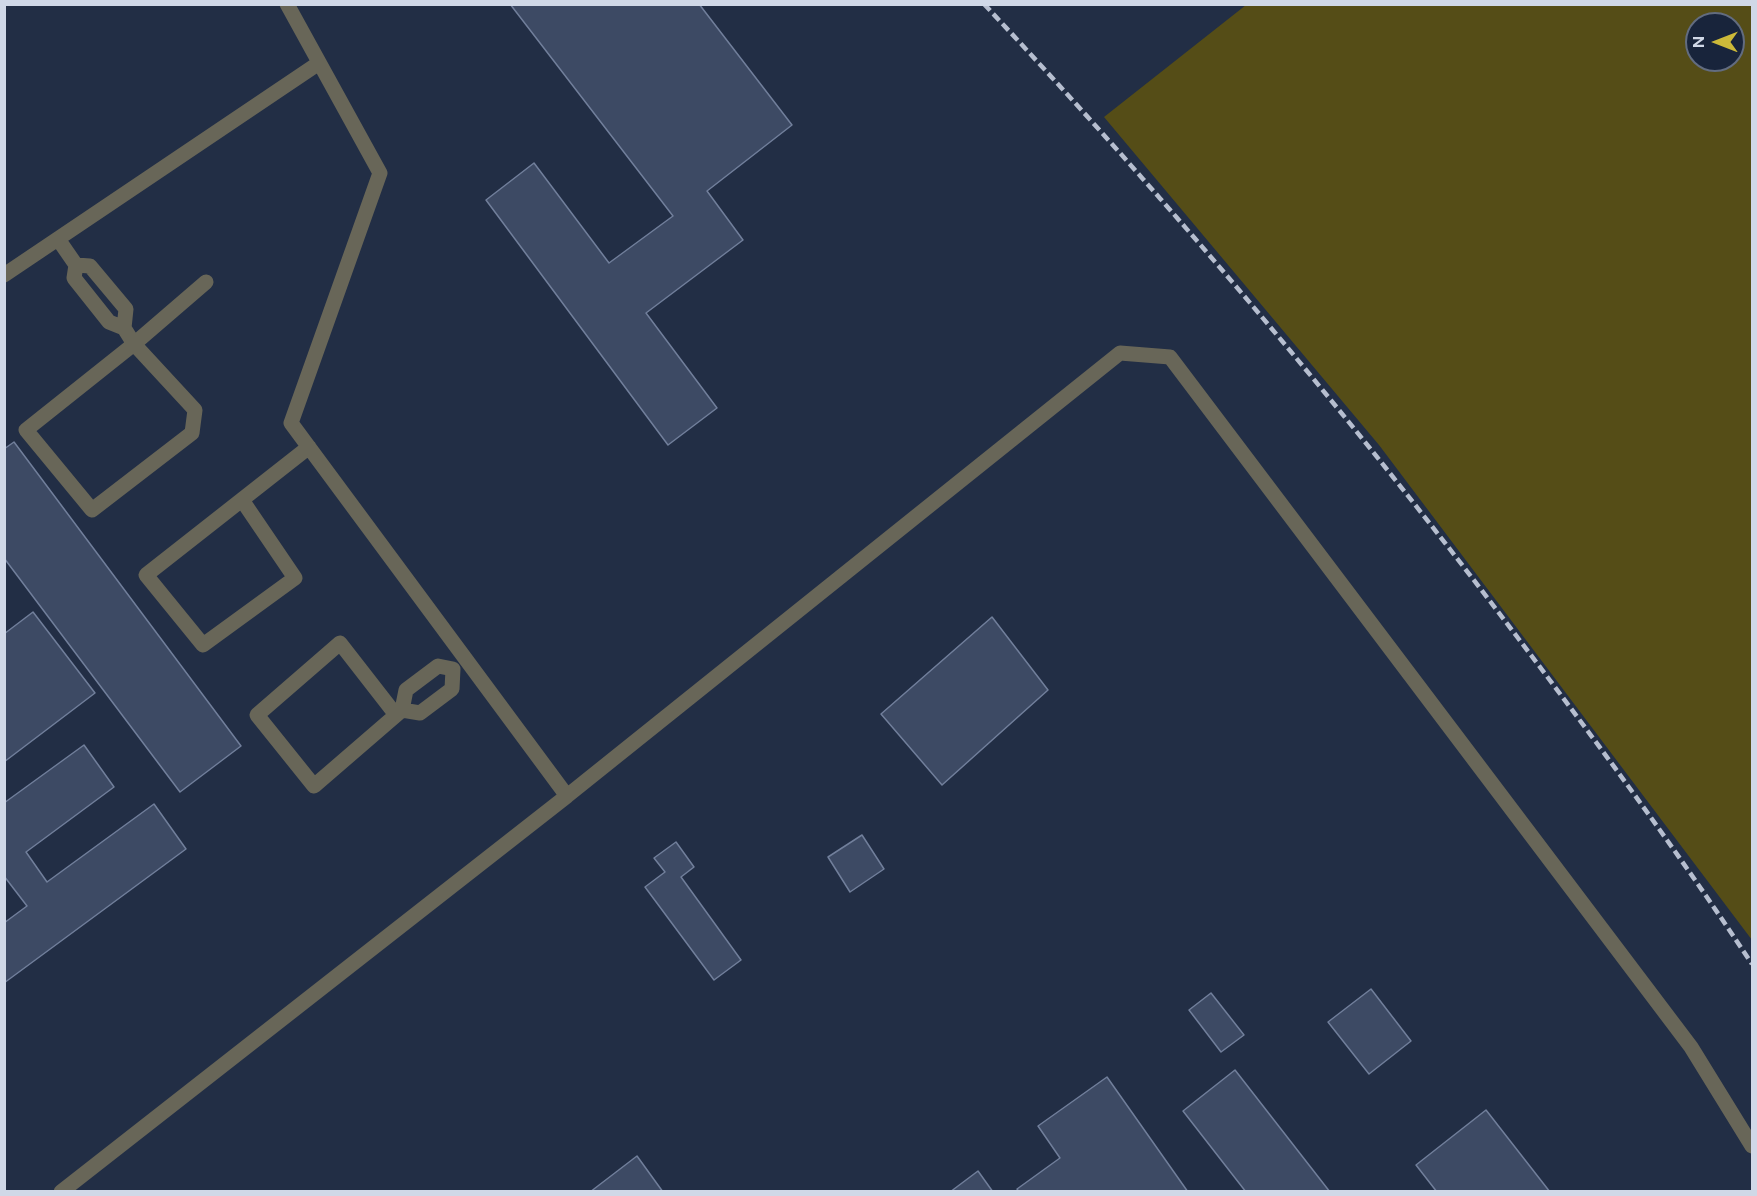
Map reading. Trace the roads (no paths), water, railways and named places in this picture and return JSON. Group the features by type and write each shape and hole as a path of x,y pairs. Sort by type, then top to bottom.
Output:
{"lane":[{"path":"287,4 380,173 291,423 567,796"},
{"path":"4,274 319,63"},
{"path":"58,239 76,266 90,267 126,309 124,328 134,344 195,410 192,433 92,510 26,430 134,344 206,282"},
{"path":"60,1191 567,796 1120,353 1170,357 1691,1047 1752,1146"},
{"path":"242,500 295,578 203,645 146,575 309,447"},
{"path":"453,669 438,666 406,690 399,713 314,786 257,715 340,643 399,713 420,713 452,689 453,669 465,658"}],"railway":[{"path":"984,4 1192,235 1391,474 1608,759 1696,881 1752,964"}]}
